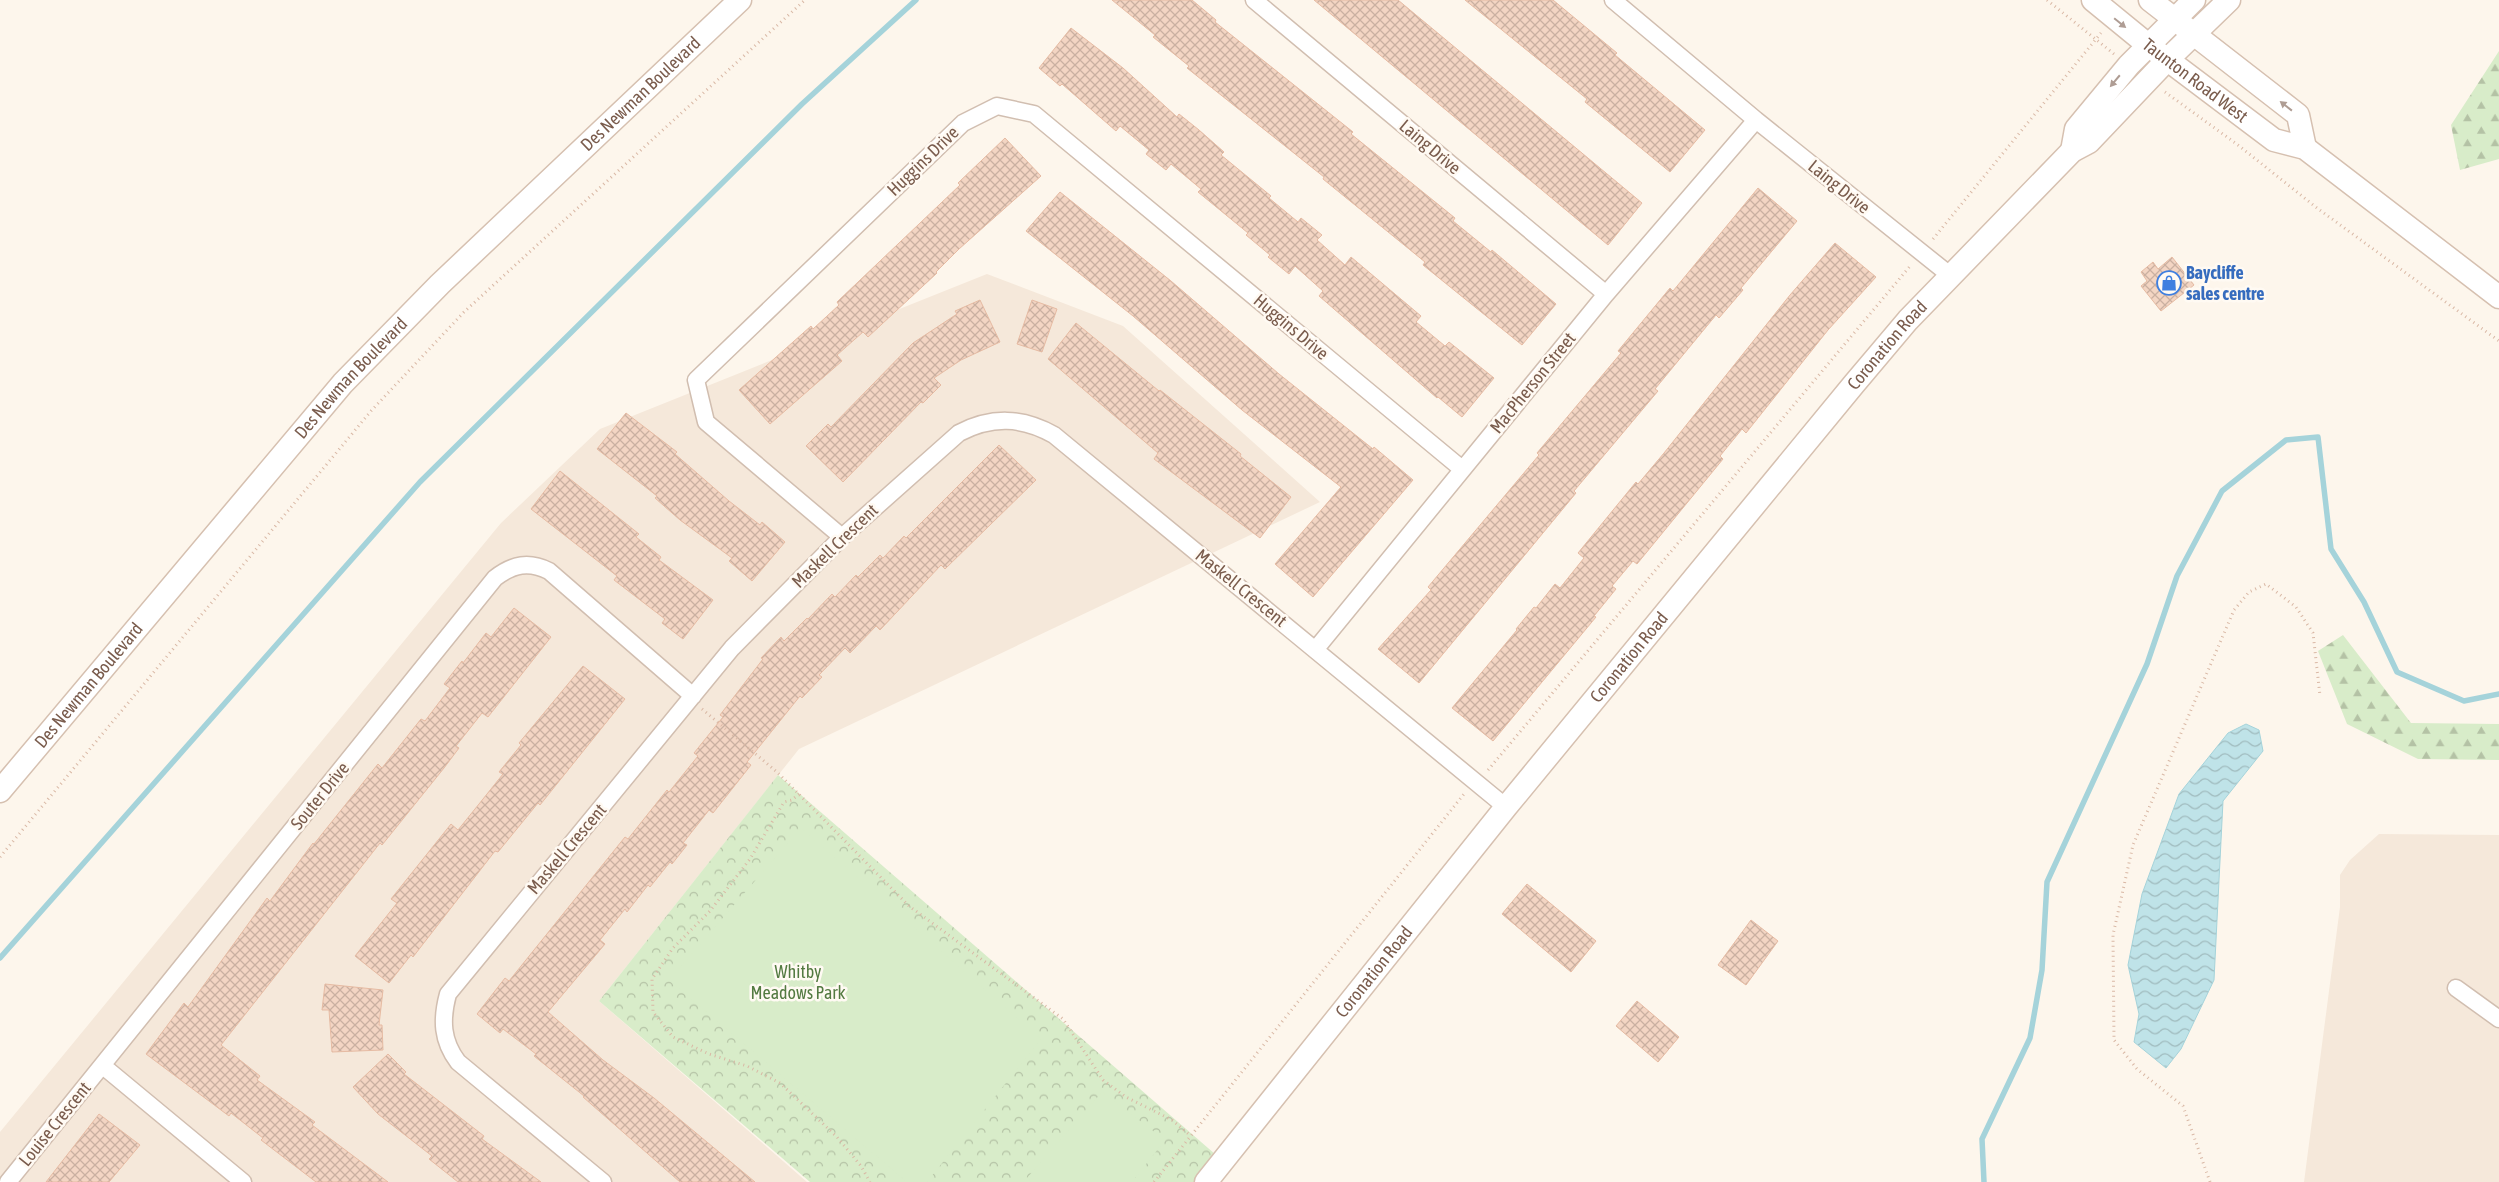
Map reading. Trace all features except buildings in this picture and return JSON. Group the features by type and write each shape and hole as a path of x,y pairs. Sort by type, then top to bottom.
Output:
{"street":[{"name":"Des Newman Boulevard","path":"0,791 343,383 440,284 740,0"},
{"name":"Laing Drive","path":"1254,0 1606,294"},
{"name":"Laing Drive","path":"1613,0 1756,120 1951,276"},
{"name":"Taunton Road West","path":"2093,0 2167,60 2274,140 2305,148 2499,296"},
{"name":"Taunton Road West","path":"2150,0 2298,116 2305,148"},
{"path":"2072,151 2076,129 2129,65 2194,0"},
{"name":"Coronation Road","path":"1206,1182 1506,807 1908,320 2072,151 2089,142 2167,60 2229,0"},
{"name":"Huggins Drive","path":"842,537 706,422 696,380 962,123 997,106 1034,114 1462,469"},
{"name":"MacPherson Street","path":"1315,650 1606,294 1756,120"},
{"name":"Maskell Crescent","path":"599,1181 458,1062 452,1054 444,1035 442,1014 448,994 732,648 842,537 959,432 986,422 1000,420 1028,423 1054,435 1506,807"},
{"name":"Souter Drive","path":"103,1066 495,578 506,570 518,565 531,564 550,571 693,696"},
{"path":"2456,988 2499,1019"},
{"path":"103,1066 243,1182"},
{"name":"Louise Crescent","path":"8,1182 103,1066"}],"path":[{"path":"0,857 370,411 464,312 805,0"},
{"path":"2047,0 2129,65"},
{"path":"1937,235 2094,39"},
{"path":"2148,80 2238,145 2317,208 2499,341"},
{"path":"1496,762 1896,282"},
{"path":"2210,1182 2183,1106 2137,1070 2114,1040 2113,935 2133,845 2234,610 2249,592 2266,584 2296,607 2312,633 2320,696"},
{"path":"693,696 702,709 777,772 909,906 1063,1019 1103,1080 1126,1097 1172,1120 1190,1136"},
{"path":"799,794 792,800 784,802 750,859 710,911 673,948 652,979 652,1012 672,1037 708,1054 747,1066 780,1083 837,1137 861,1166 870,1182"},
{"path":"1154,1182 1457,802"}],"shaded area":[{"path":"987,274 1123,326 1320,502 799,749 599,1001 807,1182 0,1182 0,1132 501,523 600,429"},
{"path":"2379,834 2499,835 2499,1182 2304,1182 2340,907 2340,875 2350,860"}],"green space":[{"path":"2499,51 2499,159 2460,170 2451,125"},
{"path":"2343,635 2411,723 2499,724 2499,760 2418,759 2347,724 2318,651"},
{"name":"Whitby Meadows Park","path":"778,775 1223,1161 1206,1182 810,1182 599,1001"},
{"path":"801,828 1041,1039 927,1182 907,1182 669,980"},
{"path":"1102,1092 1165,1140 1132,1182 1032,1182 1027,1178"}],"water":[{"path":"2246,724 2259,730 2263,751 2223,801 2214,980 2181,1049 2166,1068 2134,1042 2139,1014 2128,965 2142,894 2179,794 2228,733"}],"waterway":[{"path":"0,958 420,482 802,104 916,0"},
{"path":"1984,1182 1982,1139 2030,1038 2042,970 2047,882 2147,664 2177,576 2222,491 2286,440 2318,437 2331,549 2364,602 2397,672 2464,701 2499,694"}],"place":[{"name":"Baycliffe sales centre","path":"2169,283"}]}
